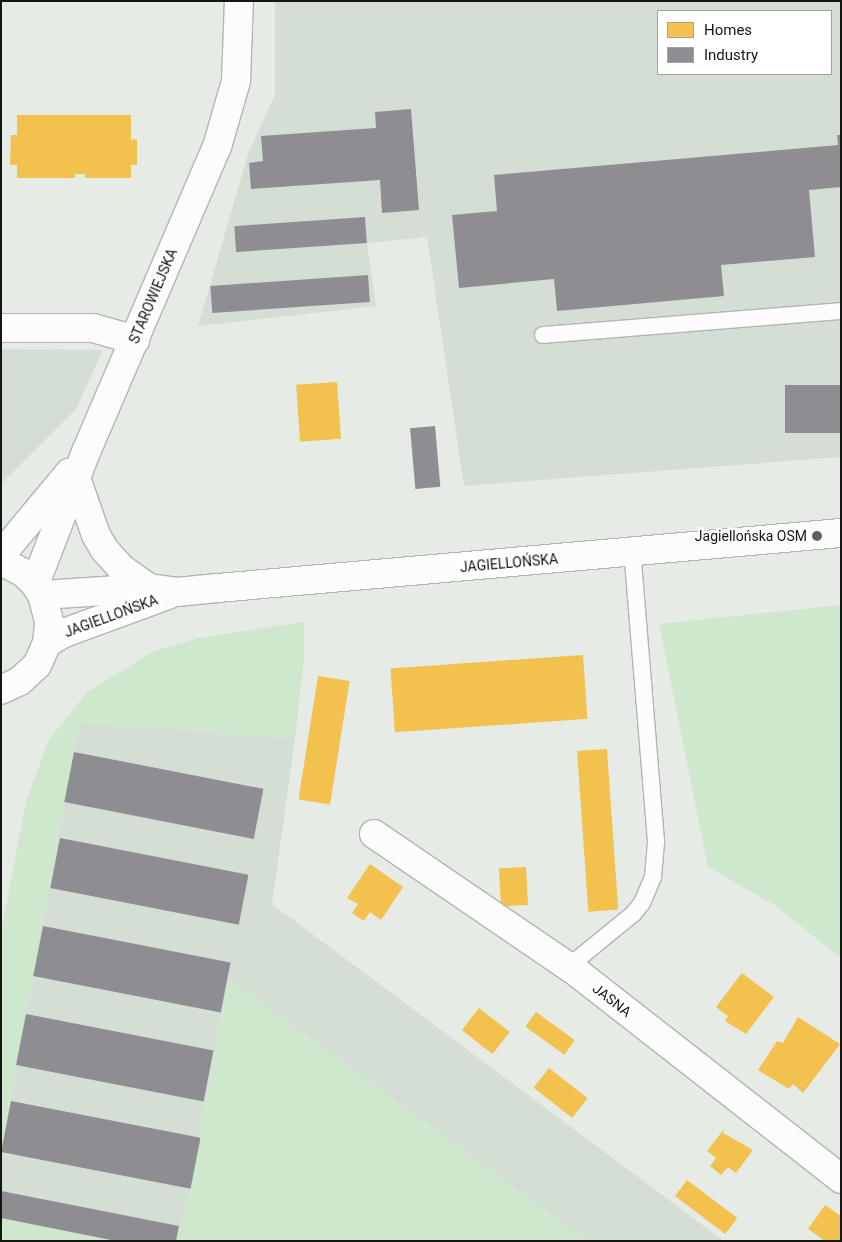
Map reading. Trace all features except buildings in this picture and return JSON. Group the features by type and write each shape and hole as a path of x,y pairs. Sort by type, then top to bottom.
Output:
{"street":[{"name":"STAROWIEJSKA","path":"38,590 86,452 217,147 230,107 238,58 239,1"},
{"path":"1,328 93,328 135,340"},
{"path":"1,555 86,452"},
{"path":"76,478 96,535 104,549 122,569 149,588"},
{"name":"JAGIELLOŃSKA","path":"38,590 149,588 178,592 841,533"},
{"path":"1,561 24,573 38,590 49,622 47,643 37,664 20,681 1,690"},
{"name":"JAGIELLOŃSKA","path":"47,643 64,632 178,592"},
{"name":"JASNA","path":"374,834 568,967 841,1179"}],"lane":[{"path":"542,335 841,311"},
{"path":"568,967 633,914 642,903 653,877 656,841 632,552"}],"shaded area":[{"path":"275,1 841,1 841,457 464,486 427,237 367,243 376,306 198,326 249,151 275,95"},
{"path":"1,349 103,350 76,409 1,484"},
{"path":"79,722 295,739 272,904 724,1241 587,1241 228,978 190,1189 176,1241 116,1241 1,1218 1,1150"}],"green space":[{"path":"841,605 841,958 776,906 708,867 659,624"},
{"path":"304,622 304,659 295,739 79,723 1,1150 1,932 26,802 48,741 87,692 154,651 198,638"},
{"path":"228,978 587,1241 176,1241 190,1189"},
{"path":"1,1218 116,1241 1,1241"}],"place":[{"name":"Jagiellońska OSM","path":"817,536"}]}
